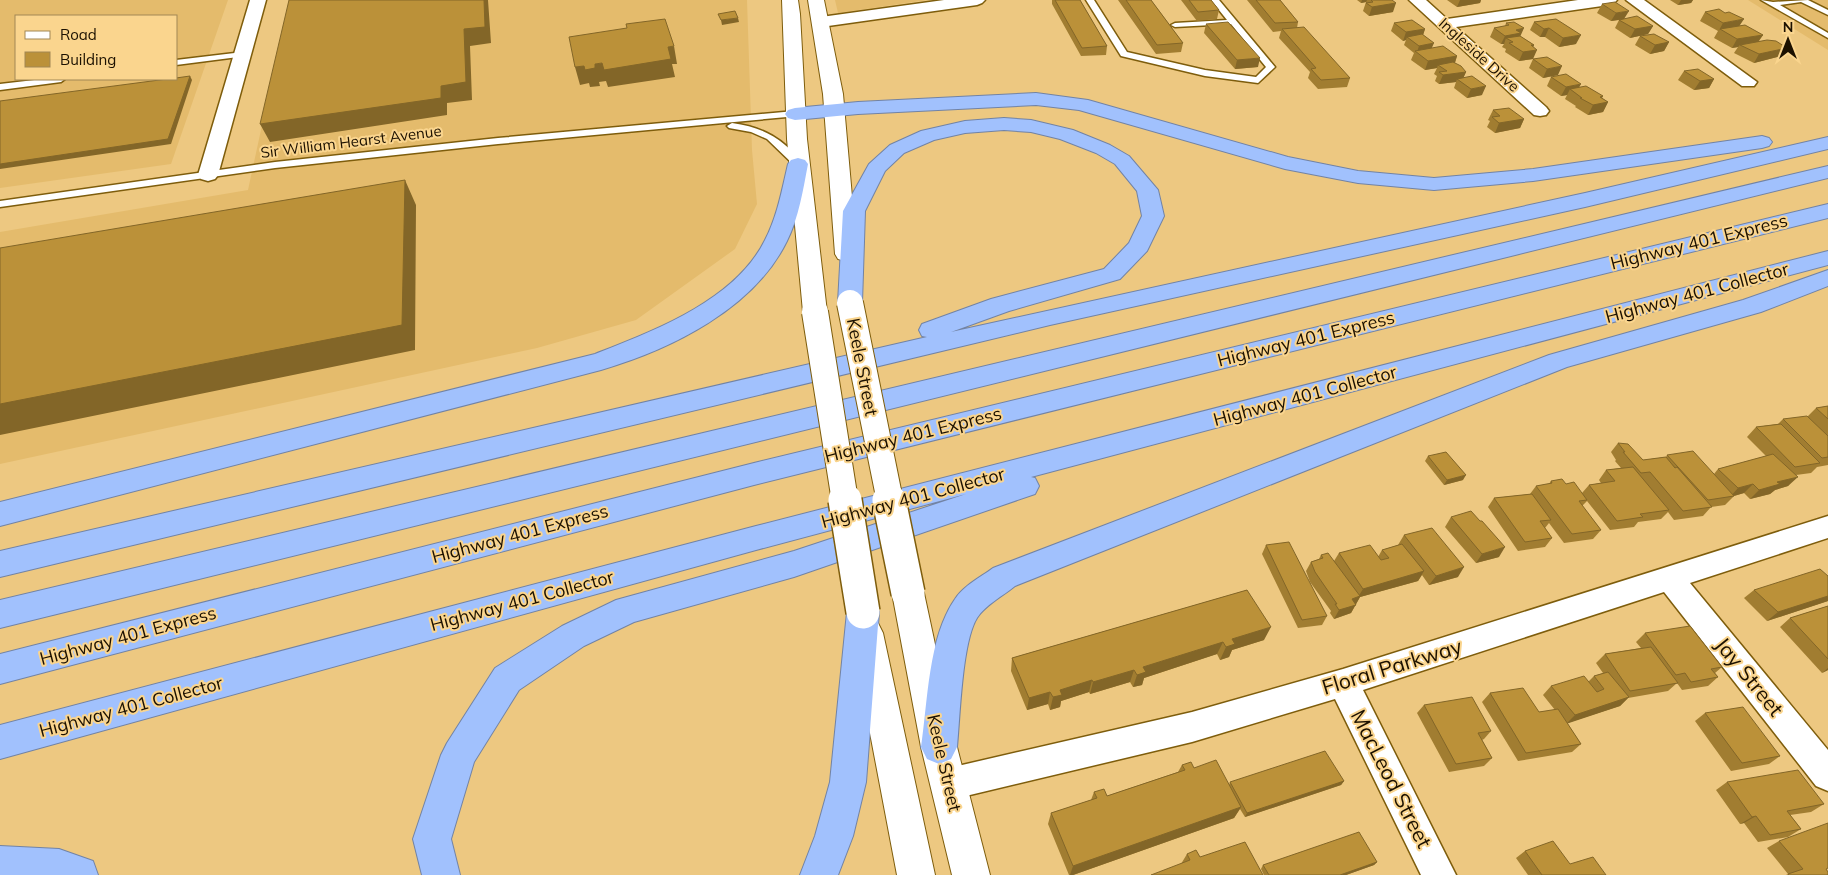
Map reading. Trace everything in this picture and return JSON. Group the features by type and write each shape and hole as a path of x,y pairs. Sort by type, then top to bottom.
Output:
{"highway":[{"path":"795,114 834,110 1036,99 1081,104 1285,163 1358,177 1434,184 1533,175 1812,135 1828,136"},
{"path":"800,376 1000,305 1112,274 1139,246 1153,216 1147,190 1122,160 1103,148 1049,130 1031,126 1004,124 965,127 928,135 897,149 876,168 854,211 850,302"},
{"path":"0,564 1050,317 1585,200 1828,143"},
{"path":"0,514 601,361 686,326 733,293 758,268 767,255 776,241 798,164"},
{"path":"0,614 1828,172"},
{"name":"Highway 401 Express","path":"0,669 754,474 1828,210"},
{"name":"Highway 401 Collector","path":"0,742 756,538 1238,414 1828,258"},
{"path":"939,747 954,641 960,618 967,606 1004,576 1558,361 1752,306 1828,278"},
{"path":"440,875 432,839 459,755 507,679 573,636 627,610 794,564 1238,414"},
{"path":"818,875 834,836 848,782 863,612"},
{"path":"0,865 59,868 79,875"}],"main road":[{"name":"Keele Street","path":"790,0 794,31 798,164 815,312 863,612 916,875"},
{"name":"Keele Street","path":"816,0 834,110 850,302 939,747 971,875"}],"street":[{"path":"208,175 258,0"},
{"path":"821,22 977,0"},
{"name":"Ingleside Drive","path":"1417,0 1540,111"},
{"path":"1445,24 1609,0"},
{"path":"1634,0 1748,82"},
{"name":"Floral Parkway","path":"949,784 1192,727 1343,683 1828,527"},
{"name":"Jay Street","path":"1670,578 1828,776"},
{"name":"MacLeod Street","path":"1343,683 1439,875"}],"lane":[{"path":"1090,0 1124,54 1206,73 1258,80 1271,67 1215,0"},
{"path":"1769,2 1802,0 1828,13"},
{"path":"1769,2 1828,36"},
{"path":"1175,25 1233,22"},
{"path":"178,63 243,54"},
{"path":"0,87 53,80"},
{"name":"Sir William Hearst Avenue","path":"0,204 275,165 498,140 795,114"},
{"name":"Sir William Hearst Avenue","path":"707,123 745,126 771,137 777,140 798,164"}],"shaded area":[{"path":"0,0 228,0 171,164 0,188"},
{"path":"289,0 747,0 752,150 757,204 735,249 636,320 537,348 0,464 0,232 248,190"},
{"path":"835,0 927,0 838,13"},
{"path":"1748,0 1828,0 1828,50"}],"building":[{"path":"289,0 484,0 485,27 464,29 466,82 441,86 441,98 260,124"},
{"path":"1055,0 1080,0 1107,46 1082,48"},
{"path":"1126,0 1151,0 1183,43 1157,45"},
{"path":"1189,0 1211,0 1219,10 1198,12"},
{"path":"1256,0 1280,0 1298,22 1275,23"},
{"path":"1371,0 1392,0 1396,3 1372,7 1366,3 1373,2"},
{"path":"1615,2 1629,11 1616,13 1602,4"},
{"path":"1719,9 1744,19 1723,23 1705,12"},
{"path":"735,11 738,18 721,20 718,14"},
{"path":"1637,16 1653,26 1635,29 1619,20"},
{"path":"665,19 674,46 668,47 671,59 604,70 602,63 595,64 595,68 585,70 584,66 575,67 569,37 627,28 626,24"},
{"path":"1556,19 1581,35 1563,38 1549,28 1544,29 1534,22"},
{"path":"1412,20 1425,29 1406,32 1394,23"},
{"path":"1228,22 1260,58 1237,60 1206,24"},
{"path":"1514,22 1524,28 1516,30 1521,33 1505,36 1494,28 1509,25 1506,23"},
{"path":"1745,25 1763,35 1737,39 1720,29"},
{"path":"1304,27 1350,78 1321,80 1311,69 1316,68 1282,29"},
{"path":"1422,34 1434,43 1419,46 1407,37"},
{"path":"1654,34 1669,42 1655,45 1640,36"},
{"path":"1520,36 1534,45 1531,45 1537,50 1523,52 1509,43 1513,42 1506,38"},
{"path":"1767,40 1776,41 1787,48 1759,54 1740,45"},
{"path":"1443,46 1457,56 1428,61 1415,51"},
{"path":"1547,57 1562,66 1547,69 1533,59"},
{"path":"1453,62 1461,66 1466,72 1443,75 1439,72 1447,71 1438,65"},
{"path":"1698,69 1714,79 1700,81 1684,71"},
{"path":"1566,74 1581,84 1566,87 1551,77"},
{"path":"190,76 168,139 0,164 0,101 159,80 178,80 178,78"},
{"path":"1472,76 1486,86 1471,89 1457,79"},
{"path":"1586,86 1603,96 1600,97 1608,102 1593,105 1580,98 1582,98 1570,89"},
{"path":"1509,108 1524,119 1499,123 1492,117 1500,116 1493,110"},
{"path":"405,180 402,325 0,404 0,248"},
{"path":"1828,406 1828,419 1816,408"},
{"path":"1807,416 1828,436 1828,457 1822,458 1783,419"},
{"path":"1781,424 1820,463 1795,467 1756,427"},
{"path":"1618,443 1628,444 1643,460 1666,457 1712,507 1683,511 1650,472 1641,473 1623,452 1625,452"},
{"path":"1693,451 1734,496 1708,500 1667,455"},
{"path":"1446,452 1466,475 1447,480 1428,456"},
{"path":"1773,454 1798,477 1777,482 1780,484 1759,490 1753,484 1738,488 1718,469"},
{"path":"1633,467 1669,510 1640,514 1643,517 1617,521 1589,485 1615,481 1606,470"},
{"path":"1562,479 1566,484 1574,482 1587,500 1579,501 1601,530 1572,534 1536,486"},
{"path":"1532,494 1551,520 1540,521 1552,538 1525,542 1494,498"},
{"path":"1471,511 1505,547 1482,554 1451,517"},
{"path":"1432,528 1464,567 1436,576 1404,535"},
{"path":"1289,542 1327,616 1302,620 1266,545"},
{"path":"1402,544 1424,571 1363,589 1339,553 1370,545 1381,560 1389,558 1382,550"},
{"path":"1328,553 1360,596 1352,599 1356,605 1339,610 1335,604 1337,604 1315,572 1311,562 1323,558 1321,555"},
{"path":"1820,569 1828,576 1828,596 1778,612 1754,590"},
{"path":"1247,590 1271,627 1232,639 1235,644 1226,647 1223,642 1143,667 1146,672 1137,675 1134,670 1060,690 1062,695 1053,697 1050,692 1029,698 1012,658"},
{"path":"1828,606 1828,659 1790,618"},
{"path":"1690,626 1722,667 1711,669 1718,677 1691,682 1685,673 1676,675 1645,633"},
{"path":"1651,647 1678,683 1630,691 1605,654"},
{"path":"1608,672 1629,697 1575,715 1551,686 1584,676 1597,692 1604,689 1594,676"},
{"path":"1523,688 1539,712 1558,709 1581,744 1526,753 1490,693"},
{"path":"1472,697 1491,731 1478,733 1492,758 1456,764 1424,705"},
{"path":"1743,707 1780,756 1742,763 1705,713"},
{"path":"1325,751 1344,781 1247,813 1230,782"},
{"path":"1216,760 1241,807 1073,866 1051,813 1097,798 1094,792 1104,789 1107,796 1185,770 1182,765 1191,762 1194,768"},
{"path":"1798,770 1824,804 1787,811 1801,829 1770,835 1756,816 1752,817 1727,782"},
{"path":"1828,823 1828,868 1826,869 1828,875 1789,875 1803,869 1779,841"},
{"path":"1359,832 1377,862 1340,875 1269,875 1263,865"},
{"path":"1553,841 1570,864 1593,857 1606,875 1542,875 1525,851"},
{"path":"1245,842 1263,875 1151,875 1190,860 1187,854 1196,850 1200,857"}]}
